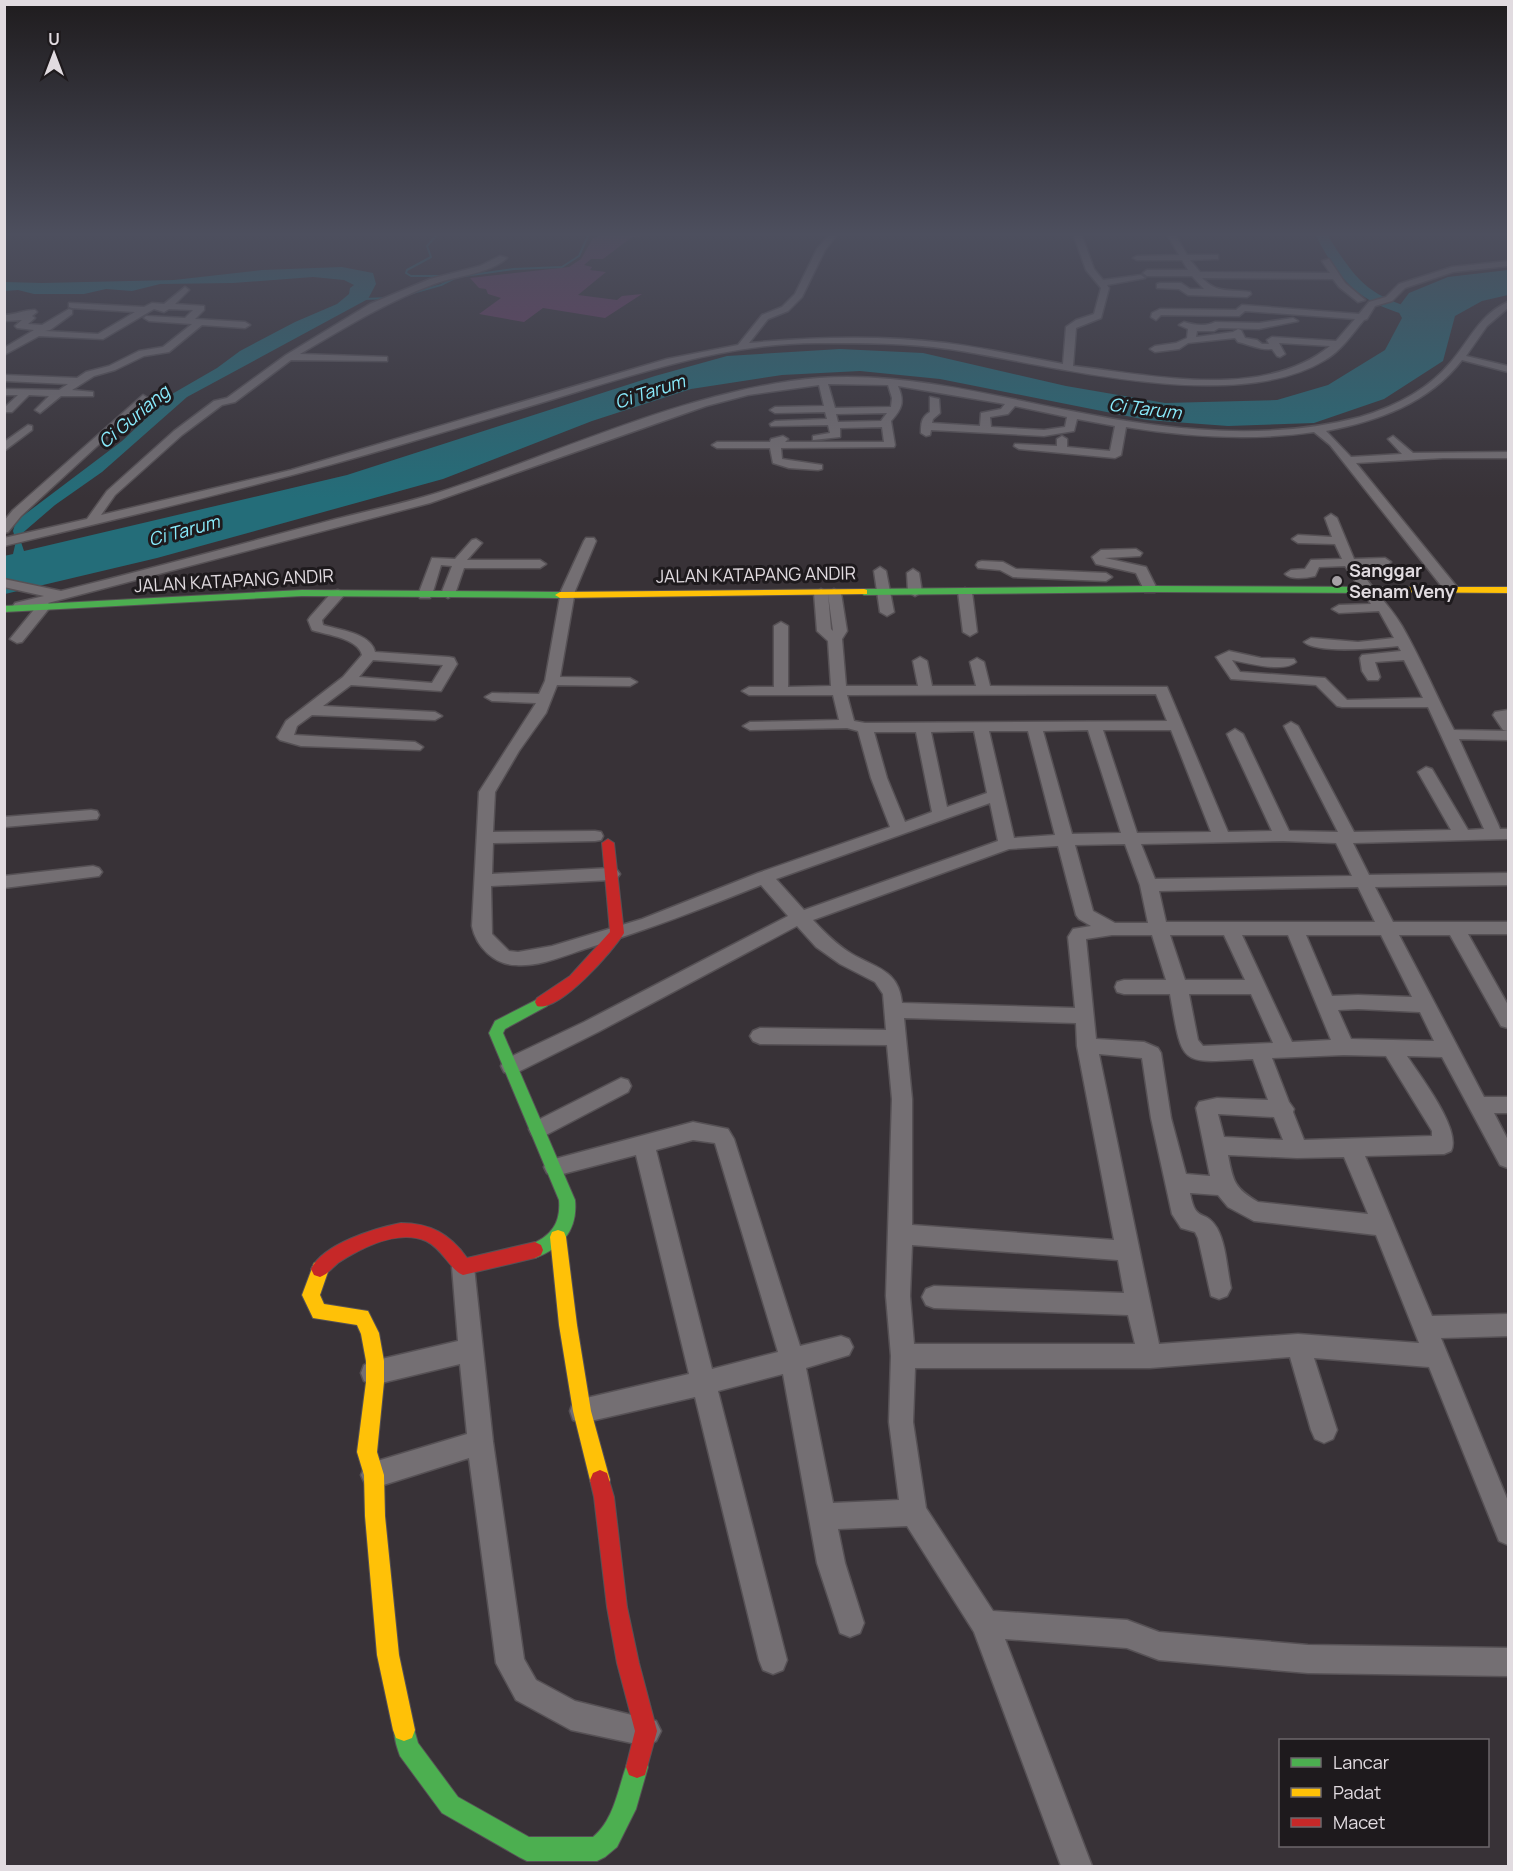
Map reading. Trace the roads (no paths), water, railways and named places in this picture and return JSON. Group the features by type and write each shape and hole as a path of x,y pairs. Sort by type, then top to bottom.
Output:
{"street":[{"path":"24,323 21,326 38,331"},
{"path":"4,352 49,323"},
{"path":"15,332 103,335 127,323"},
{"path":"40,410 77,381 142,353 166,350 198,323"},
{"path":"220,323 245,325"},
{"path":"91,521 111,493 178,433 218,403 231,400 289,357 346,323"},
{"path":"741,347 760,323"},
{"path":"1068,368 1071,327 1079,323"},
{"path":"1176,325 1214,328 1215,325 1221,324 1258,326 1277,323"},
{"path":"10,540 58,533 91,521 294,473 660,364 741,347 816,340 899,342 947,346 1068,368 1175,381 1243,381 1264,379 1312,364 1339,344 1358,323"},
{"path":"30,601 70,594 82,586 137,577 438,496 611,434 692,408 770,388 823,382 891,381 949,388 1121,424 1233,433 1316,428 1358,420 1392,408 1433,385 1460,357 1485,323"},
{"path":"1191,340 1193,328"},
{"path":"50,346 67,332"},
{"path":"1155,349 1177,347 1191,340 1210,341 1220,336 1239,334 1241,340 1254,342 1260,347 1278,350 1272,340 1339,344"},
{"path":"289,357 380,358 365,368"},
{"path":"1460,357 1509,369"},
{"path":"1478,373 1486,363"},
{"path":"24,378 35,372"},
{"path":"5,378 77,381"},
{"path":"717,445 890,445 887,419 896,410 896,393 891,381"},
{"path":"818,467 780,463 777,460 775,444 778,439 835,436 823,382"},
{"path":"770,388 775,405 830,410 896,410"},
{"path":"4,392 89,394"},
{"path":"8,410 27,392"},
{"path":"4,529 17,513 143,398"},
{"path":"934,399 935,413 928,417 926,430 986,429 1044,433 1070,429 1073,414"},
{"path":"986,429 985,415 1004,412 1012,402"},
{"path":"775,424 887,424"},
{"path":"1028,444 1115,455 1121,424"},
{"path":"4,449 28,428"},
{"path":"1316,428 1334,443 1452,590"},
{"path":"1062,431 1062,450"},
{"path":"1394,439 1410,456"},
{"path":"4,449 20,450"},
{"path":"1348,460 1410,456 1509,455"},
{"path":"1331,518 1339,541 1365,590 1383,608 1410,655 1418,679 1433,702 1458,752 1485,817 1502,834"},
{"path":"1298,539 1339,541"},
{"path":"590,541 567,594 552,681 545,699 539,713 512,750 487,792 481,926 483,937 504,957 518,959 552,953 648,923 764,877 994,796"},
{"path":"448,594 459,564 476,543"},
{"path":"425,595 436,561 446,547"},
{"path":"1136,553 1101,554 1098,557 1100,561 1141,570 1150,589"},
{"path":"436,561 459,564 540,564"},
{"path":"1291,574 1310,573 1315,563 1385,562"},
{"path":"982,565 1003,566 1010,572 1018,573 1106,577"},
{"path":"880,571 887,612"},
{"path":"913,573 915,592"},
{"path":"1018,573 1025,592"},
{"path":"122,604 137,577"},
{"path":"4,584 30,601 70,594"},
{"name":"JALAN KATAPANG ANDIR","path":"30,601 122,604 302,593 828,594 882,591 1025,592 1150,589 1509,590"},
{"path":"965,592 970,632"},
{"path":"335,594 315,620 317,627 358,640 367,647 369,656"},
{"path":"828,594 824,631 835,639 839,691 847,724"},
{"path":"17,639 30,601"},
{"path":"1339,609 1383,608"},
{"path":"781,626 781,691"},
{"path":"1311,642 1358,646 1402,641"},
{"path":"1289,662 1261,662 1229,655 1222,657 1236,676 1320,681 1342,703 1433,702"},
{"path":"1372,677 1367,658 1410,655"},
{"path":"369,656 348,680 291,724 285,737 301,741 415,747"},
{"path":"348,680 436,687 440,684 450,664 449,661 369,656"},
{"path":"920,661 926,691"},
{"path":"977,662 984,691"},
{"path":"552,681 630,682"},
{"path":"749,691 1162,690 1222,838"},
{"path":"492,697 545,699"},
{"path":"309,710 435,716"},
{"path":"1509,714 1500,715 1509,727"},
{"path":"750,726 847,724 865,728 1176,725"},
{"path":"1094,725 1131,839 1149,885 1159,930 1178,987 1188,1040 1195,1051 1200,1053 1260,1052 1344,1047 1448,1049"},
{"path":"980,726 994,796 1007,844"},
{"path":"1034,726 1085,915 1112,929"},
{"path":"1291,726 1387,930 1448,1049 1509,1159"},
{"path":"923,727 928,761 941,816"},
{"path":"865,728 879,778 899,828"},
{"path":"1234,734 1283,836"},
{"path":"1447,734 1509,736"},
{"path":"1426,772 1462,834"},
{"path":"4,822 92,815"},
{"path":"511,1066 591,1027 799,918 1007,844 1065,840 1502,834"},
{"path":"463,1267 546,1247 558,1237 569,1212 555,1167 496,1032 500,1025 582,975 617,933 611,874 602,839 485,838"},
{"path":"4,882 93,872"},
{"path":"484,880 611,874"},
{"path":"764,877 822,942 846,959 882,977 892,993 902,1099 898,1296 903,1356 901,1422 914,1512 985,1624 1076,1866"},
{"path":"1149,885 1509,879"},
{"path":"1455,927 1509,1020"},
{"path":"1230,928 1287,1051"},
{"path":"1294,928 1344,1047"},
{"path":"1150,1356 1137,1304 1087,1046 1077,937 1079,934 1085,931 1112,929 1509,928"},
{"path":"1124,987 1258,987"},
{"path":"1326,1004 1358,1002 1426,1005"},
{"path":"895,1010 1085,1016"},
{"path":"760,1036 898,1038"},
{"path":"1087,1046 1144,1050 1150,1053 1161,1118 1183,1214 1189,1221 1202,1225 1209,1234 1219,1288"},
{"path":"1216,1146 1352,1149 1444,1145 1442,1130 1392,1048"},
{"path":"1260,1052 1284,1109 1297,1149"},
{"path":"539,1129 621,1086"},
{"path":"1480,1105 1509,1105"},
{"path":"1284,1109 1217,1106 1206,1108 1223,1186 1236,1200 1254,1211 1383,1226"},
{"path":"555,1167 693,1131 721,1135 724,1139 792,1360 831,1563 850,1623"},
{"path":"644,1145 773,1660"},
{"path":"1352,1149 1509,1532"},
{"path":"1177,1183 1223,1186"},
{"path":"558,1237 568,1325 582,1411 603,1497 617,1607 628,1663 646,1731 628,1802 609,1839 597,1849 527,1849 450,1805 408,1748 388,1655 375,1516 374,1475 367,1452 375,1382 370,1333 362,1317 319,1312 311,1295 320,1269 331,1259 367,1238 394,1232 431,1233 453,1247 463,1267 480,1442 510,1662 526,1690 571,1715 646,1731"},
{"path":"901,1234 1127,1251"},
{"path":"934,1297 1137,1304"},
{"path":"1424,1327 1508,1326"},
{"path":"903,1356 1150,1356 1298,1345 1435,1356"},
{"path":"1298,1345 1324,1430"},
{"path":"582,1411 703,1383 841,1347"},
{"path":"374,1373 471,1350"},
{"path":"374,1475 480,1442"},
{"path":"821,1516 868,1516 914,1512"},
{"path":"985,1624 1127,1634 1159,1646 1308,1659 1509,1662"}],"water":[{"name":"Ci Tarum","path":"293,323 323,323 187,397 102,472 55,505 19,536 24,551 347,475 655,376 727,356 840,349 923,353 1066,386 1165,403 1277,400 1328,385 1385,350 1399,323 1453,323 1443,361 1384,399 1314,423 1228,426 1147,420 940,379 860,371 782,375 691,389 592,421 443,479 157,558 5,594 4,556 13,554 16,541 13,531 16,521 122,441 172,394 217,368 240,351"}],"place":[{"name":"Sanggar Senam Veny","path":"1337,581"}],"water label":[{"name":"Ci Guriang","path":"134,417"}]}
